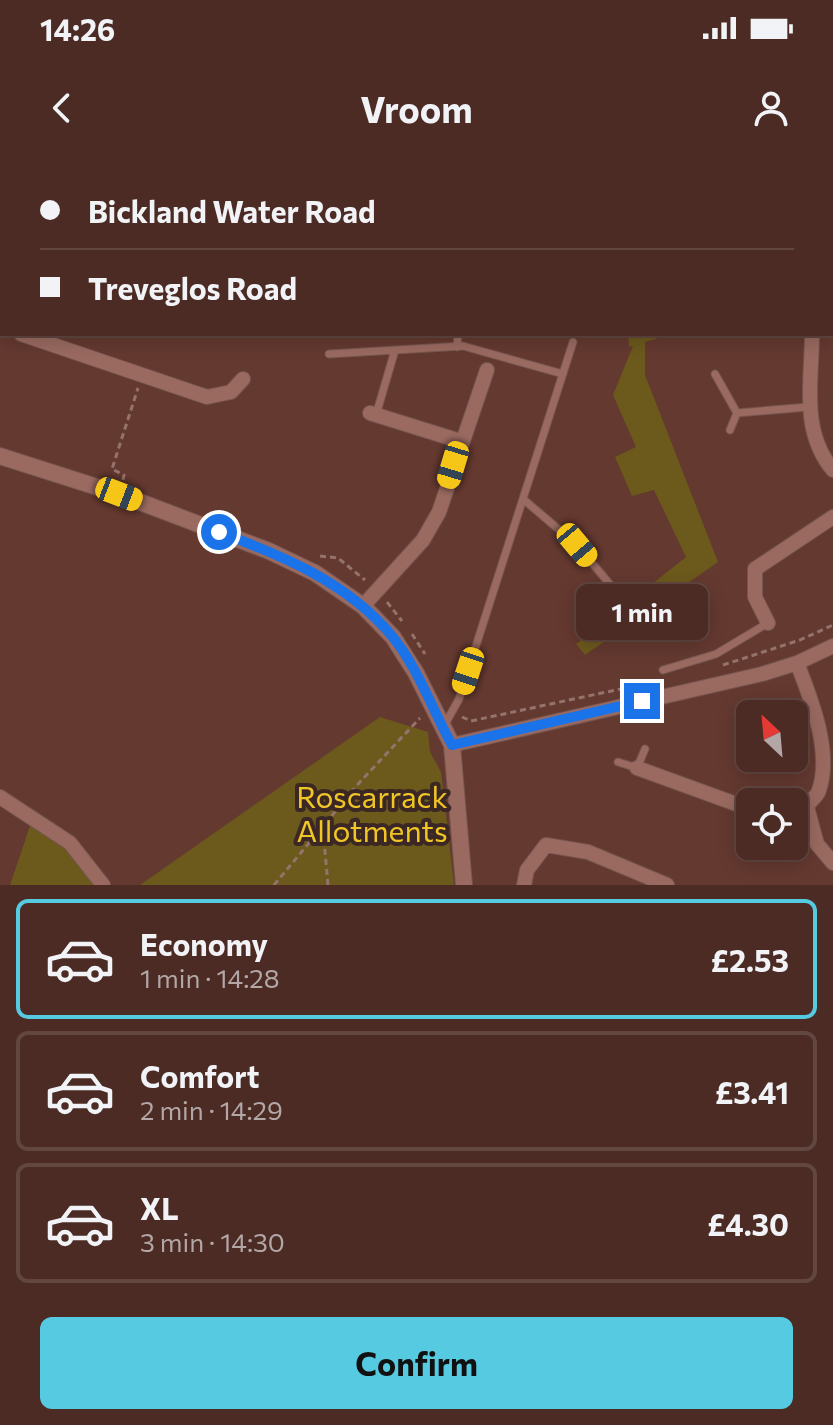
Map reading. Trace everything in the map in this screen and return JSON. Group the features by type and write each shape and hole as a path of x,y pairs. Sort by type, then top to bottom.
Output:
{"street":[{"path":"27,336 207,397 231,392 243,379"},
{"path":"812,336 808,407 823,458 833,470"},
{"path":"363,606 423,540 439,512 460,441 487,370"},
{"path":"373,414 460,441"},
{"path":"0,456 119,494 269,551 315,573 363,606 393,637 416,673 452,745 464,885"},
{"path":"768,623 755,597 755,569 833,517"},
{"path":"452,745 797,663 833,646"},
{"path":"797,663 830,736 832,761 824,786 808,801"},
{"path":"637,768 736,804"},
{"path":"0,797 70,843 103,885"},
{"path":"808,825 817,844 833,863"},
{"path":"524,885 527,870 546,845 588,852 667,885"}],"lane":[{"path":"457,347 458,336"},
{"path":"443,729 459,699 573,342"},
{"path":"329,354 457,347 563,374"},
{"path":"373,414 395,350"},
{"path":"715,374 737,413"},
{"path":"737,413 808,407"},
{"path":"730,430 737,413"},
{"path":"523,499 577,545 613,588"},
{"path":"663,670 716,654 768,623"},
{"path":"618,762 637,768 645,749"}],"path":[{"path":"124,475 112,469 142,376"},
{"path":"274,885 431,706"},
{"path":"323,827 328,885"}],"green space":[{"path":"628,336 665,336 645,342 645,375 718,562 585,655 576,644 686,557 654,490 632,496 615,457 636,447 613,395 633,346 629,347"},
{"name":"Roscarrack Allotments","path":"380,717 428,732 430,752 441,772 454,885 140,885"},
{"path":"31,823 69,847 94,885 10,885"}],"route":[{"path":"219,532 315,573 363,606 393,637 416,673 452,745 642,701"}]}
